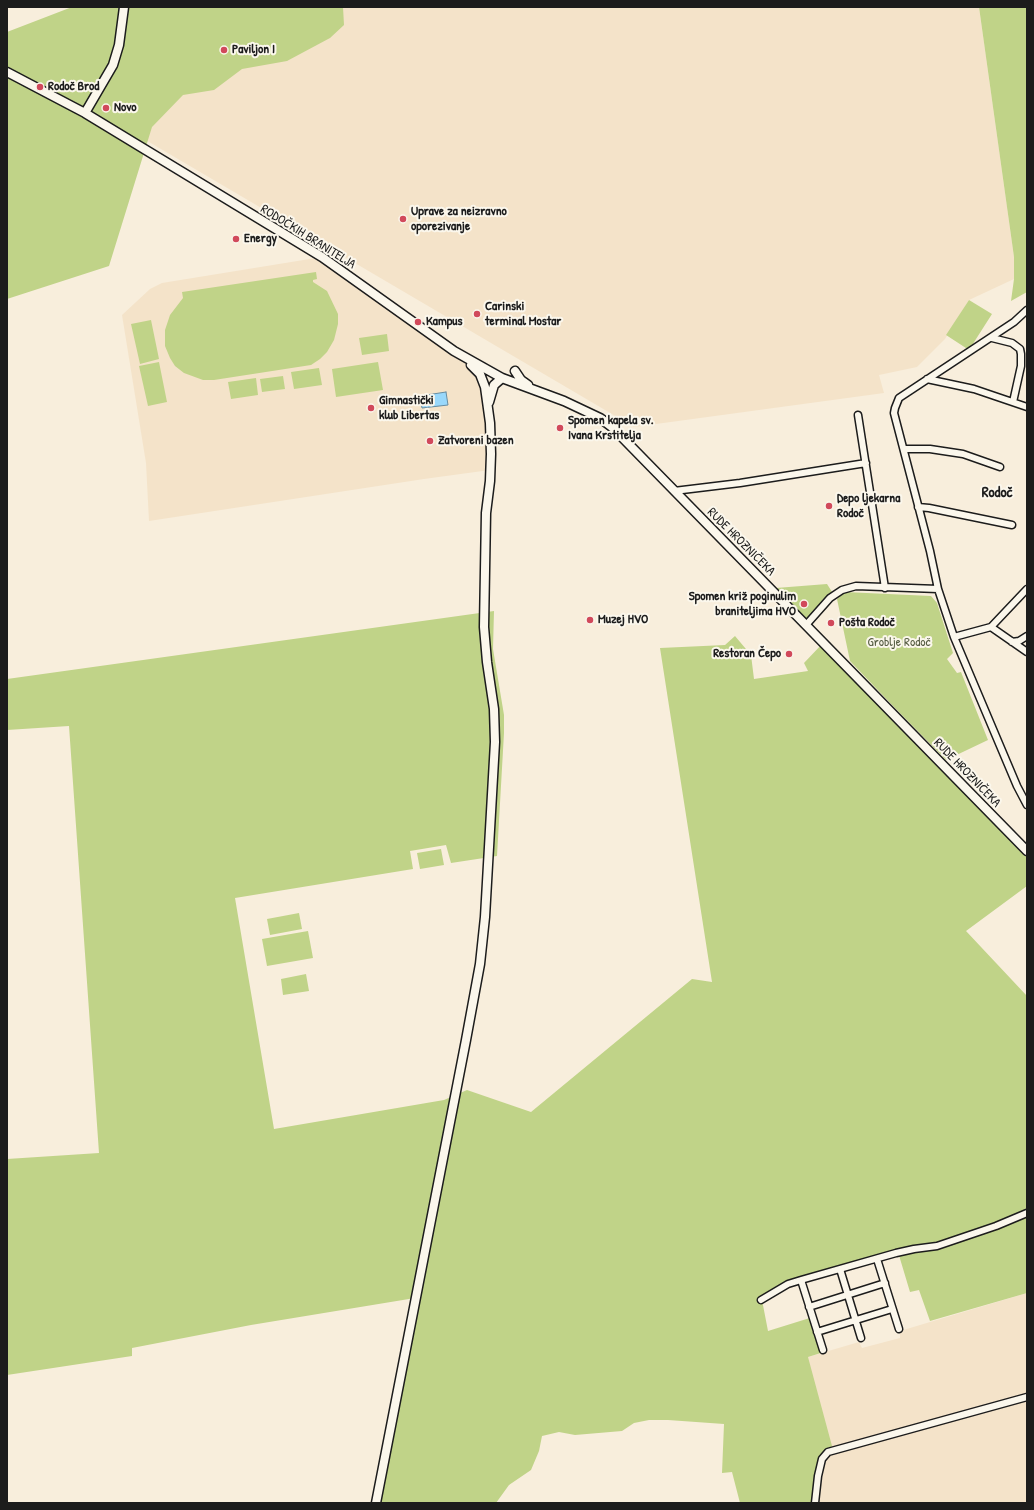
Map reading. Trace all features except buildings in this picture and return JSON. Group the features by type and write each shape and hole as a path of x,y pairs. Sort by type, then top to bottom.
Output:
{"street":[{"path":"85,113 113,66 119,46 124,7"},
{"name":"RODOČKIH BRANITELJA","path":"7,72 85,113 322,257 454,350 502,378 516,384"},
{"path":"1027,310 1014,322 992,338 899,398 896,402 894,413 930,551 938,589 954,637 1017,786 1027,805"},
{"path":"992,338 1012,343 1017,347 1021,354 1024,366 1013,402"},
{"path":"376,1503 466,1040 480,964 483,932 495,742 494,709 487,662 484,627 486,519 491,454 488,407 483,379 477,369 454,350"},
{"path":"515,371 525,384 537,391"},
{"path":"485,387 489,377 493,373"},
{"path":"488,407 494,385 502,378"},
{"path":"927,380 974,389 1027,407"},
{"name":"RUDE HROZNIČEKA","path":"516,384 571,404 600,418 612,427 1027,851"},
{"path":"858,415 885,588"},
{"path":"904,449 930,449 963,454 1000,467"},
{"path":"674,491 740,483 866,463"},
{"path":"918,507 1012,525"},
{"path":"806,625 830,598 842,590 856,586 938,589"},
{"path":"954,637 991,627 1027,589"},
{"path":"991,627 1027,652"},
{"path":"1012,642 1018,641 1027,636"},
{"path":"761,1300 788,1284 914,1248 937,1246 996,1226 1027,1213"},
{"path":"877,1259 899,1330"},
{"path":"840,1269 861,1338"},
{"path":"801,1280 823,1350"},
{"path":"809,1307 885,1283"},
{"path":"817,1332 892,1309"},
{"path":"816,1503 818,1476 822,1460 828,1452 1027,1397"}],"shaded area":[{"path":"133,7 979,7 1014,257 1014,279 969,300 945,339 917,367 879,375 884,393 634,427 115,122"},
{"path":"322,257 477,369 483,379 490,470 149,521 146,463 122,315 150,289 162,283"},
{"path":"1027,1293 1027,1503 815,1503 808,1357 859,1342 862,1348 900,1338 900,1331"}],"green space":[{"path":"72,7 343,7 344,25 330,38 287,61 242,69 214,90 183,95 152,127 109,266 7,299 7,32"},
{"path":"979,7 1027,7 1027,292 1011,301 1014,279 1014,257"},
{"path":"316,272 317,279 313,280 313,282 327,291 338,314 338,324 334,340 327,352 311,365 214,380 203,380 184,373 175,366 165,346 165,330 170,315 183,298 182,292"},
{"path":"969,300 992,314 969,350 946,335"},
{"path":"151,320 159,359 140,364 131,324"},
{"path":"387,334 389,351 362,355 359,338"},
{"path":"159,362 167,402 148,406 139,366"},
{"path":"378,362 383,390 336,397 332,369"},
{"path":"319,368 322,385 294,389 291,372"},
{"path":"283,376 285,389 262,392 260,379"},
{"path":"256,378 258,395 231,399 228,382"},
{"path":"827,584 834,595 806,625 774,593 776,588"},
{"name":"Groblje Rodoč","path":"845,592 931,596 937,603 953,653 947,659 957,673 961,672 988,740 946,760 895,708 850,661 837,599"},
{"path":"494,611 493,649 504,715 497,856 451,863 446,845 410,851 413,869 235,898 274,1129 444,1100 467,1090 531,1112 692,979 712,982 660,648 725,645 735,636 751,655 754,679 808,671 804,663 823,643 1027,851 1027,886 966,931 1027,996 1027,1293 930,1321 919,1290 910,1292 898,1252 801,1280 762,1300 768,1331 813,1317 824,1352 808,1357 832,1446 822,1460 815,1503 740,1503 732,1472 722,1473 724,1424 649,1420 634,1423 622,1431 575,1435 559,1432 542,1436 539,1451 531,1470 509,1485 496,1503 376,1503 415,1298 251,1325 132,1348 132,1356 7,1375 7,1159 99,1153 69,726 7,730 7,679"},
{"path":"441,849 444,865 420,869 417,853"},
{"path":"299,913 302,929 270,935 267,919"},
{"path":"308,931 313,958 267,966 262,939"},
{"path":"306,974 309,991 283,995 281,979"}],"water":[{"path":"446,392 448,405 422,408 420,396"}],"place":[{"name":"Paviljon I","path":"224,50"},
{"name":"Rodoč Brod","path":"40,87"},
{"name":"Novo","path":"106,108"},
{"name":"Uprave za neizravno oporezivanje","path":"403,219"},
{"name":"Energy","path":"236,239"},
{"name":"Carinski terminal Mostar","path":"477,314"},
{"name":"Kampus","path":"418,322"},
{"name":"Gimnastički klub Libertas","path":"371,408"},
{"name":"Spomen kapela sv. Ivana Krstitelja","path":"560,428"},
{"name":"Zatvoreni bazen","path":"430,441"},
{"name":"Depo ljekarna Rodoč","path":"829,506"},
{"name":"Spomen križ poginulim braniteljima HVO","path":"804,604"},
{"name":"Muzej HVO","path":"590,620"},
{"name":"Pošta Rodoč","path":"831,623"},
{"name":"Restoran Čepo","path":"789,654"}],"district":[{"name":"Rodoč","path":"997,493"}]}
